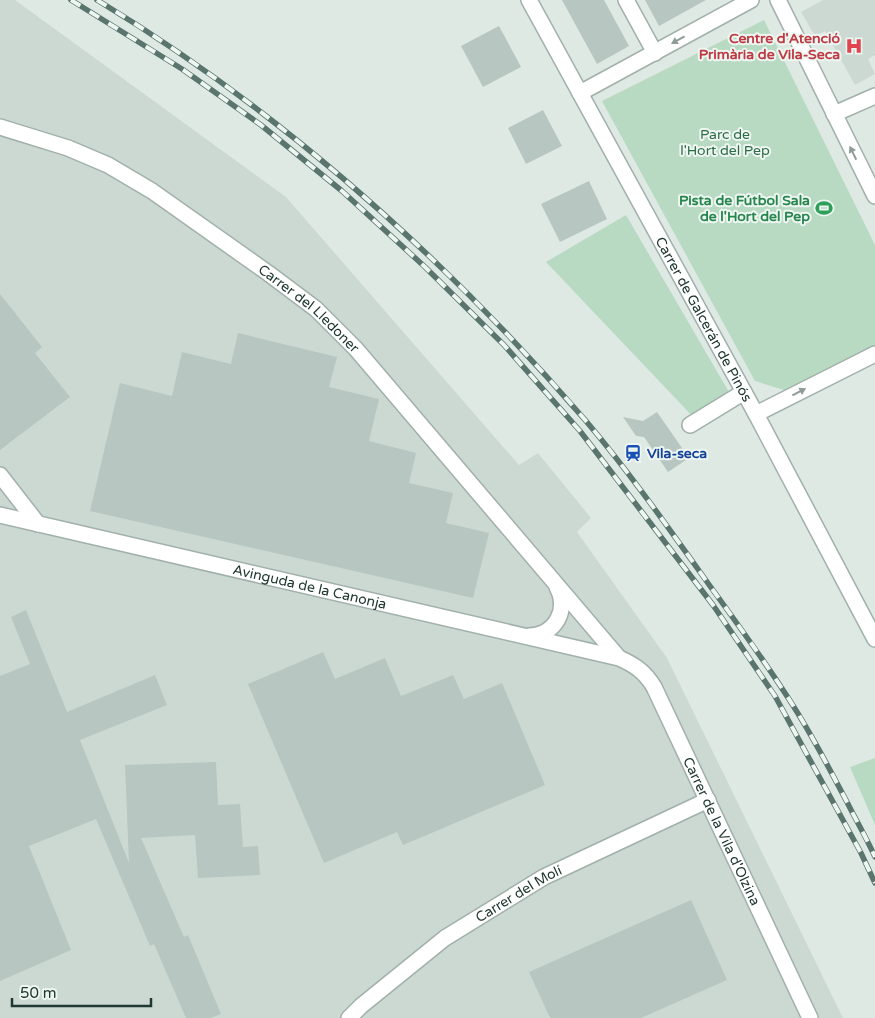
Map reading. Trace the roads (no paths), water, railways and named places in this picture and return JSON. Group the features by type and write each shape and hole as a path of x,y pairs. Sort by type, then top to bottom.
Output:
{"street":[{"name":"Carrer de Galcerán de Pinós","path":"529,0 756,414 875,639"},
{"path":"626,0 655,53"},
{"path":"580,93 751,0"},
{"path":"778,0 875,196"},
{"path":"834,114 875,96"},
{"name":"Carrer del Lledoner","path":"0,127 68,148 108,165 160,196 268,273 316,310 356,349 619,658"},
{"path":"756,414 875,354"},
{"path":"690,425 744,392"},
{"path":"0,475 38,524"},
{"name":"Avinguda de la Canonja","path":"0,515 619,658"},
{"name":"Carrer del Lledoner","path":"524,636 536,636 543,633 552,628 558,620 562,609 562,600 552,579"},
{"name":"Carrer de la Vila d'Olzina","path":"619,658 634,664 650,681 810,1018"},
{"name":"Carrer del Molí","path":"350,1018 360,1006 445,938 536,882 708,800"}],"railway":[{"path":"71,0 182,69 261,125 342,191 425,267 504,345 580,431 713,605 775,696 861,853 875,883"},
{"path":"97,0 232,90 296,139 358,191 418,246 476,302 532,361 586,421 618,461 764,661 816,744 875,857"}],"place":[{"name":"Centre d'Atenció Primària de Vila-Seca","path":"854,46"},
{"name":"Pista de Fútbol Sala de l'Hort del Pep","path":"824,208"},
{"name":"Vila-seca","path":"633,453"}],"park label":[{"name":"Parc de l'Hort del Pep","path":"725,142"}]}
